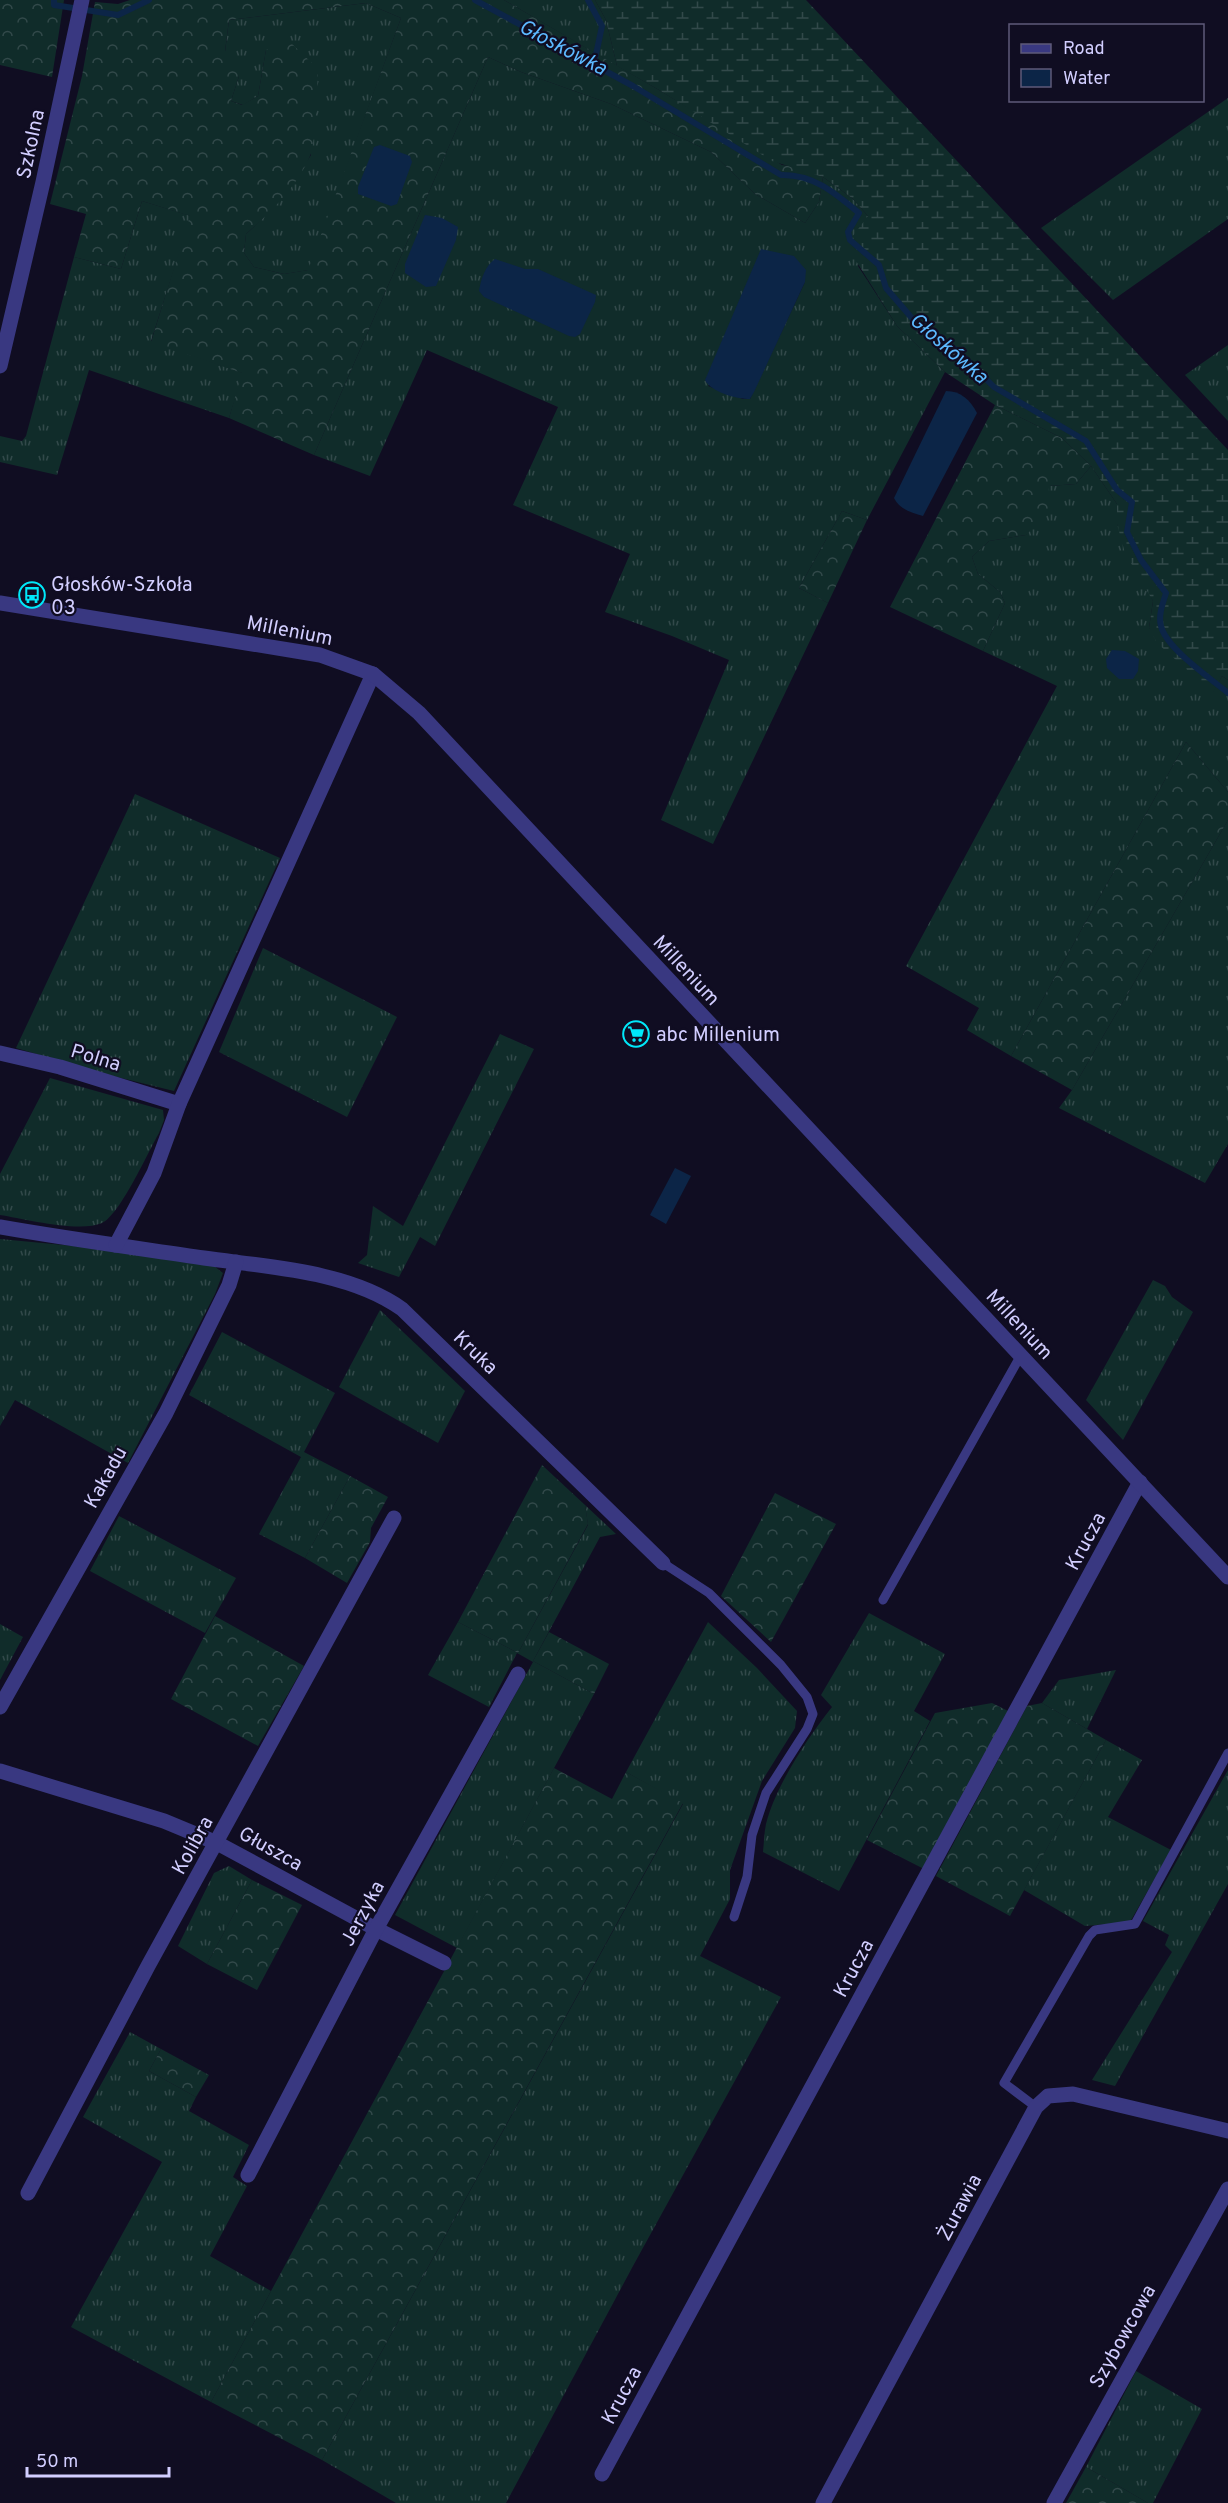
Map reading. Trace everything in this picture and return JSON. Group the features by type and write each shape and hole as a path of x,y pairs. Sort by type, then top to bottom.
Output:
{"street":[{"name":"Szkolna","path":"0,366 41,193 82,0"},
{"name":"Millenium","path":"0,603 320,655 373,674 419,713 1228,1577"},
{"path":"117,1245 154,1173 179,1104 373,674"},
{"name":"Polna","path":"0,1053 60,1067 179,1104"},
{"name":"Kruka","path":"0,1227 296,1271 367,1288 384,1296 402,1309 663,1563"},
{"name":"Kakadu","path":"0,1707 166,1413 229,1285 236,1262"},
{"name":"Krucza","path":"602,2474 1140,1482"},
{"name":"Kolibra","path":"27,2193 148,1966 394,1518"},
{"name":"Jerzyka","path":"248,2175 376,1929 518,1674"},
{"name":"Głuszca","path":"0,1771 164,1821 217,1843 444,1963"},
{"path":"1036,2107 1047,2096 1073,2094 1228,2131"},
{"name":"Żurawia","path":"823,2503 1036,2107"},
{"name":"Szybowcowa","path":"1054,2503 1228,2189"}],"lane":[{"path":"883,1600 1021,1355"},
{"name":"Kruka","path":"663,1563 709,1593 781,1665 807,1697 813,1714 807,1729 766,1793 752,1835 747,1877 734,1917"},
{"path":"1036,2107 1005,2083 1089,1936 1095,1930 1135,1924 1228,1753"}],"green space":[{"path":"0,0 64,0 52,77 0,65"},
{"path":"130,0 504,0 782,165 797,167 823,177 819,202 805,223 755,194 711,152 611,104 521,72 488,57 314,455 229,418 242,373 151,342 190,216 142,201 121,269 74,257 86,214 50,204 82,76 95,2 118,4","holes":["366,3 401,18 308,270 284,274 254,267 244,253 246,234 290,189 310,156 315,127 318,69 292,44 277,44 266,50 258,96 242,105 231,101 239,76 235,58 225,51 229,20"]},
{"path":"504,0 595,0 606,20 617,66"},
{"path":"595,0 806,0 1228,450 1228,680 1222,676 1213,693 1157,643 1149,628 1153,601 1125,553 1117,524 1117,504 1091,466 1062,438 995,405 945,372 897,326 846,245 868,216 852,198 823,177 772,161 617,66 606,20"},
{"path":"366,3 401,18 309,270 284,274 254,267 244,253 246,234 281,197 311,155 266,50 258,96 243,105 231,101 239,76 225,52 229,20"},
{"path":"488,57 521,72 611,104 711,152 755,194 805,223 819,202 823,177 852,198 868,216 858,266 897,326 945,372 867,520 842,511 799,588 828,603 713,844 661,820 729,660 672,636 605,612 630,554 513,505 558,407 427,350 370,476 314,455","holes":["805,282 750,399 743,399 708,386"]},
{"path":"1228,98 1228,219 1113,300 1041,228"},
{"path":"142,201 191,216 151,341 243,373 229,418 89,370 57,475 0,462 0,436 22,441 26,436 74,257 121,269"},
{"path":"1228,345 1228,421 1185,375"},
{"path":"995,405 1062,438 1091,466 1076,484 1049,486 1048,514 1026,535 989,541 972,557 978,574 1000,592 1005,603 983,651 890,607"},
{"path":"1091,466 1117,504 1117,524 1153,601 1149,628 1213,692 1222,676 1228,680 1228,792 1186,742 1011,1056 967,1030 979,1008 906,966 1057,686 983,651 1005,603 1000,592 978,574 972,557 989,541 1026,535 1049,486 1076,484"},
{"path":"842,511 867,520 828,603 799,588"},
{"path":"1186,742 1228,792 1228,820 1072,1090 1011,1056"},
{"path":"135,794 280,858 174,1091 16,1048"},
{"path":"1228,820 1228,1144 1205,1183 1059,1108 1072,1090"},
{"path":"263,948 397,1017 347,1117 219,1052"},
{"path":"500,1034 534,1049 435,1246 420,1237 399,1277 358,1263 367,1255 373,1206 403,1226"},
{"path":"50,1078 163,1110 164,1120 159,1133 133,1182 117,1208 102,1223 92,1226 67,1226 0,1215 0,1174"},
{"path":"0,1239 106,1249 214,1266 223,1273 215,1294 128,1463 15,1400 0,1426"},
{"path":"1153,1280 1165,1286 1172,1297 1193,1312 1123,1440 1086,1400"},
{"path":"380,1310 465,1391 438,1443 339,1387"},
{"path":"222,1332 335,1393 304,1452 350,1476 305,1558 259,1534 301,1457 189,1395"},
{"path":"542,1465 585,1505 588,1524 518,1653 458,1622"},
{"path":"350,1476 388,1497 371,1528 370,1542 347,1583 305,1558"},
{"path":"775,1493 836,1524 771,1642 721,1596"},
{"path":"585,1505 616,1534 600,1537 533,1661 594,1694 457,1948 395,1915 533,1662 517,1653 489,1707 428,1675 458,1622 518,1653 588,1525"},
{"path":"119,1516 236,1578 205,1633 90,1571"},
{"path":"869,1613 945,1654 914,1711 930,1721 839,1891 763,1852 764,1834 770,1810 785,1779 803,1747 832,1707 821,1695"},
{"path":"215,1616 304,1666 258,1746 171,1699"},
{"path":"708,1622 757,1668 797,1711 795,1728 762,1781 730,1870 730,1899 700,1956 781,1997 506,2503 396,2503 322,2460 683,1804 626,1772"},
{"path":"0,1624 23,1637 0,1680"},
{"path":"549,1632 609,1664 594,1694 533,1661"},
{"path":"1116,1670 1087,1729 1042,1703 1059,1680"},
{"path":"992,1703 1010,1712 924,1869 867,1840 935,1713"},
{"path":"1042,1703 1106,1740 1010,1916 936,1876 1027,1706"},
{"path":"1106,1740 1142,1760 1108,1817 1171,1850 1130,1922 1085,1926 1024,1890"},
{"path":"554,1768 612,1799 626,1772 683,1803 322,2460 211,2402"},
{"path":"1228,1770 1228,1884 1115,2086 1092,2080 1172,1952 1165,1945 1169,1935 1143,1921"},
{"path":"229,1866 252,1880 207,1964 178,1946 214,1873"},
{"path":"252,1880 302,1905 257,1990 207,1964"},
{"path":"130,2032 161,2049 149,2071 196,2097 189,2111 249,2145 233,2177 247,2186 210,2256 271,2291 211,2402 71,2327 162,2162 83,2117"},
{"path":"161,2049 209,2075 196,2097 149,2071"},
{"path":"1136,2371 1202,2409 1153,2503 1148,2503 1086,2467"},
{"path":"1086,2467 1148,2503 1066,2503"}],"water":[{"path":"380,145 410,156 412,162 397,204 391,206 358,194 358,187 374,147"},
{"path":"425,215 442,218 458,227 456,240 436,286 426,287 405,273 405,264"},
{"path":"761,249 794,256 806,270 805,282 754,392 750,399 744,399 718,391 705,380"},
{"path":"495,259 525,269 538,269 596,295 580,334 575,337 569,336 484,297 479,291 481,282 486,269"},
{"path":"946,391 964,397 977,413 923,516 902,508 894,498"},
{"path":"1112,650 1125,651 1139,659 1138,671 1133,679 1119,679 1107,668 1106,659"},
{"path":"675,1168 691,1176 666,1224 650,1215"}],"waterway":[{"name":"Głoskówka","path":"54,0 54,5 118,15 149,0"},
{"name":"Głoskówka","path":"475,0 633,86 781,175 803,178 823,186 859,213 848,232 850,240 879,265 886,288 917,324 958,351 994,387 1086,441 1117,490 1132,502 1127,532 1141,560 1166,593 1160,618 1165,635 1180,653 1228,693"},
{"path":"588,0 602,26 594,64"}],"place":[{"name":"Głosków-Szkoła 03","path":"32,595"},
{"name":"abc Millenium","path":"636,1034"}]}
